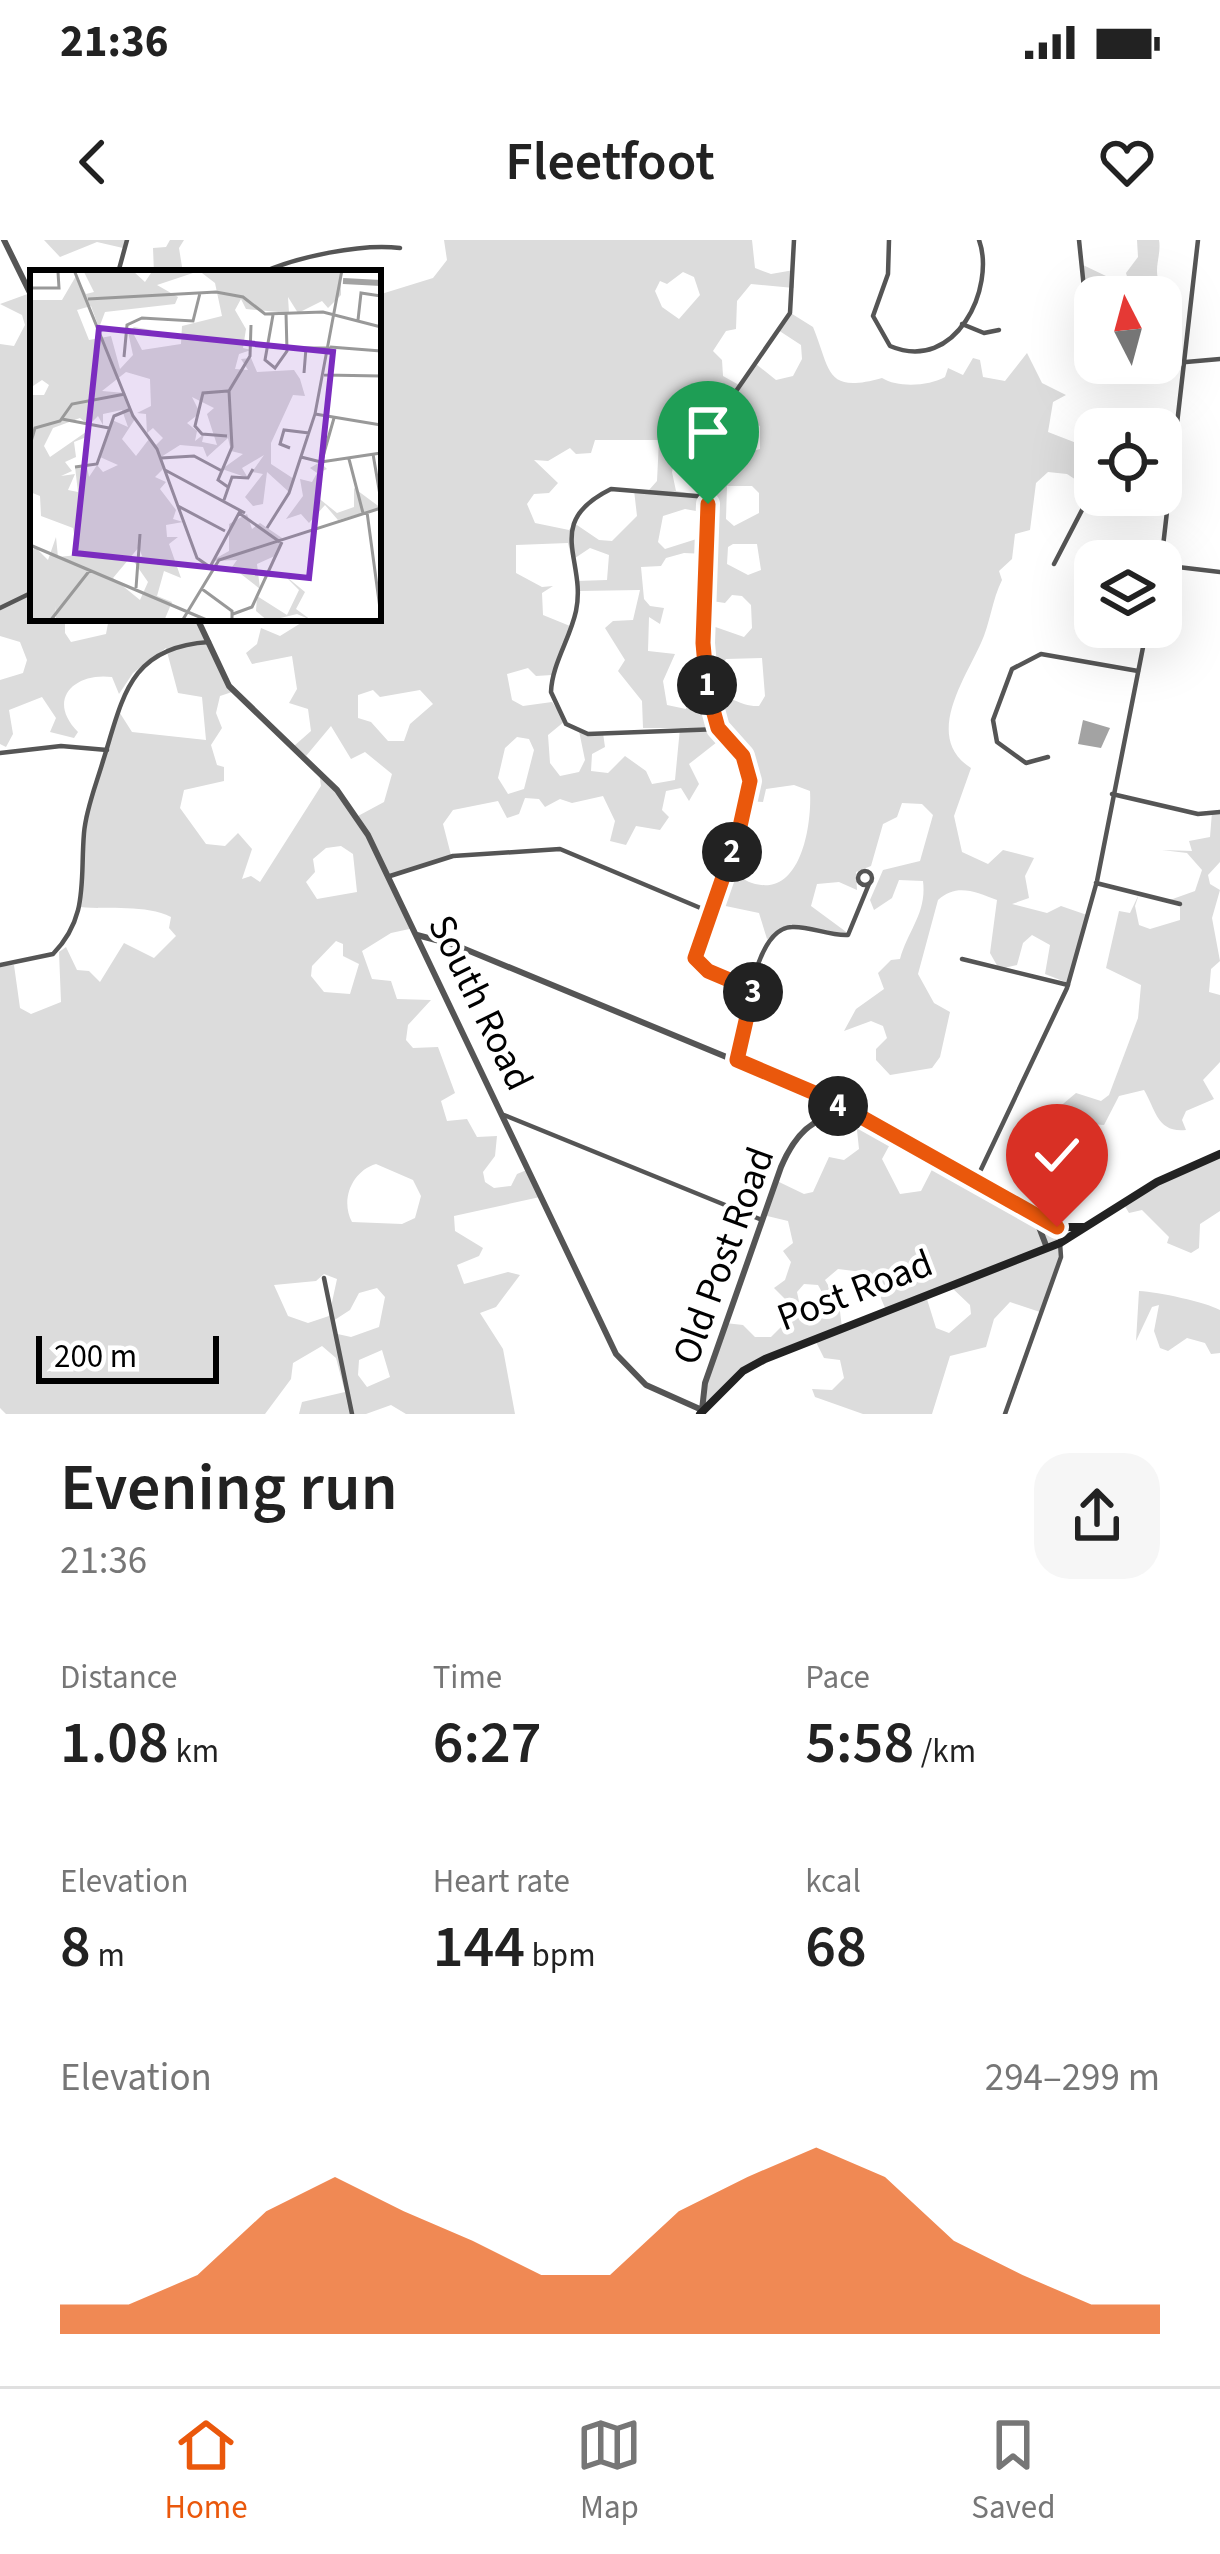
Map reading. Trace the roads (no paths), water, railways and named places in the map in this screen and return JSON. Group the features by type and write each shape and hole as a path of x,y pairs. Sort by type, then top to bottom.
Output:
{"main road":[{"name":"Post Road","path":"701,1412 743,1370 765,1359 1060,1243 1157,1182 1220,1154"},
{"path":"1034,1214 1066,1229 1090,1226"}],"street":[{"path":"4,240 30,293"},
{"path":"119,270 127,240"},
{"path":"328,240 331,250"},
{"path":"753,990 698,964 697,951 750,781 743,756 720,729 704,659 710,457 723,416 793,302 794,240"},
{"path":"890,240 888,274 873,316 883,338 902,351 928,353 950,344 962,324 982,271 979,240"},
{"path":"1079,240 1082,276"},
{"path":"1181,408 1198,240"},
{"path":"270,270 331,250 400,248"},
{"path":"962,324 985,333 1000,331"},
{"path":"1186,362 1220,359"},
{"path":"708,497 611,490 575,520 569,548 577,608 551,692 557,713 574,730 720,729"},
{"path":"1054,564 1079,516"},
{"path":"1182,567 1220,572"},
{"path":"0,608 30,593"},
{"name":"South Road","path":"198,621 230,686 337,790 390,876 616,1354 646,1385 701,1412"},
{"path":"0,965 53,954 76,925 84,829 106,750 136,673 171,648 208,642"},
{"path":"976,1181 1068,985 1096,883 1143,648"},
{"path":"1048,758 1034,764 1015,759 994,731 1004,684 1022,659 1041,653 1138,671"},
{"path":"0,753 61,746 106,750"},
{"path":"1112,794 1198,814 1219,812 1220,800"},
{"path":"390,876 453,856 560,849 711,912"},
{"path":"1096,883 1180,904"},
{"path":"737,1060 769,939 794,926 848,935 869,884"},
{"path":"417,935 486,957 831,1100 851,1116 877,1125 1034,1214 1047,1247"},
{"path":"962,958 1068,985"},
{"path":"504,1115 762,1220"},
{"name":"Old Post Road","path":"701,1412 705,1383 796,1138 824,1119 851,1116"},
{"path":"1005,1414 1061,1256 1060,1243"},
{"path":"324,1278 352,1414"}]}
